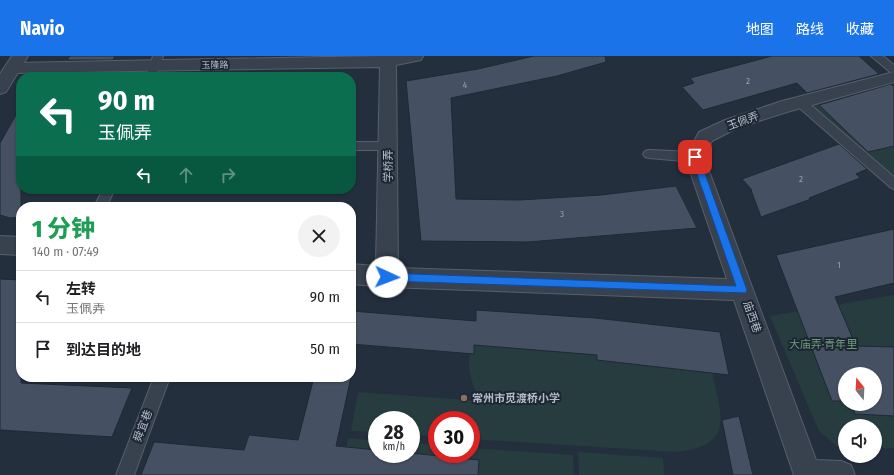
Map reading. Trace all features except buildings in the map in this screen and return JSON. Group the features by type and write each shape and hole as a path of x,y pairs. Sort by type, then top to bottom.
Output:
{"street":[{"name":"玉隆路","path":"17,62 154,66 387,59 415,56"},
{"name":"学桥弄","path":"387,59 387,277"},
{"path":"0,88 17,62"},
{"name":"玉佩弄","path":"695,157 705,137 731,124 800,102 894,77"},
{"path":"695,157 743,290"},
{"path":"0,245 16,246"},
{"name":"庙西巷","path":"356,274 387,277 743,290 807,474"},
{"path":"807,474 841,475"}],"lane":[{"path":"876,56 894,70"},
{"path":"800,102 894,184"},
{"path":"356,146 388,146"},
{"path":"649,154 695,157"},
{"name":"舜宜巷","path":"125,475 160,382"}],"green space":[{"path":"894,85 894,177 809,104"},
{"name":"大庙弄·青年里","path":"894,295 894,448 882,448 882,419 838,419 838,446 819,431 770,316"},
{"path":"474,345 597,355 597,360 712,372 719,402 720,426 716,435 708,443 695,448 676,452 480,440 480,411 428,411 428,436 420,435 420,411 368,411 368,432 351,431 358,392 480,401 469,367 470,353 474,353"},
{"path":"348,438 368,440 368,463 420,463 420,444 428,444 428,463 480,463 480,449 573,455 574,475 341,475"},
{"path":"578,452 663,458 664,475 579,475"}],"place":[{"name":"常州市觅渡桥小学","path":"464,398"}],"route":[{"path":"387,277 743,290 695,157"}]}
